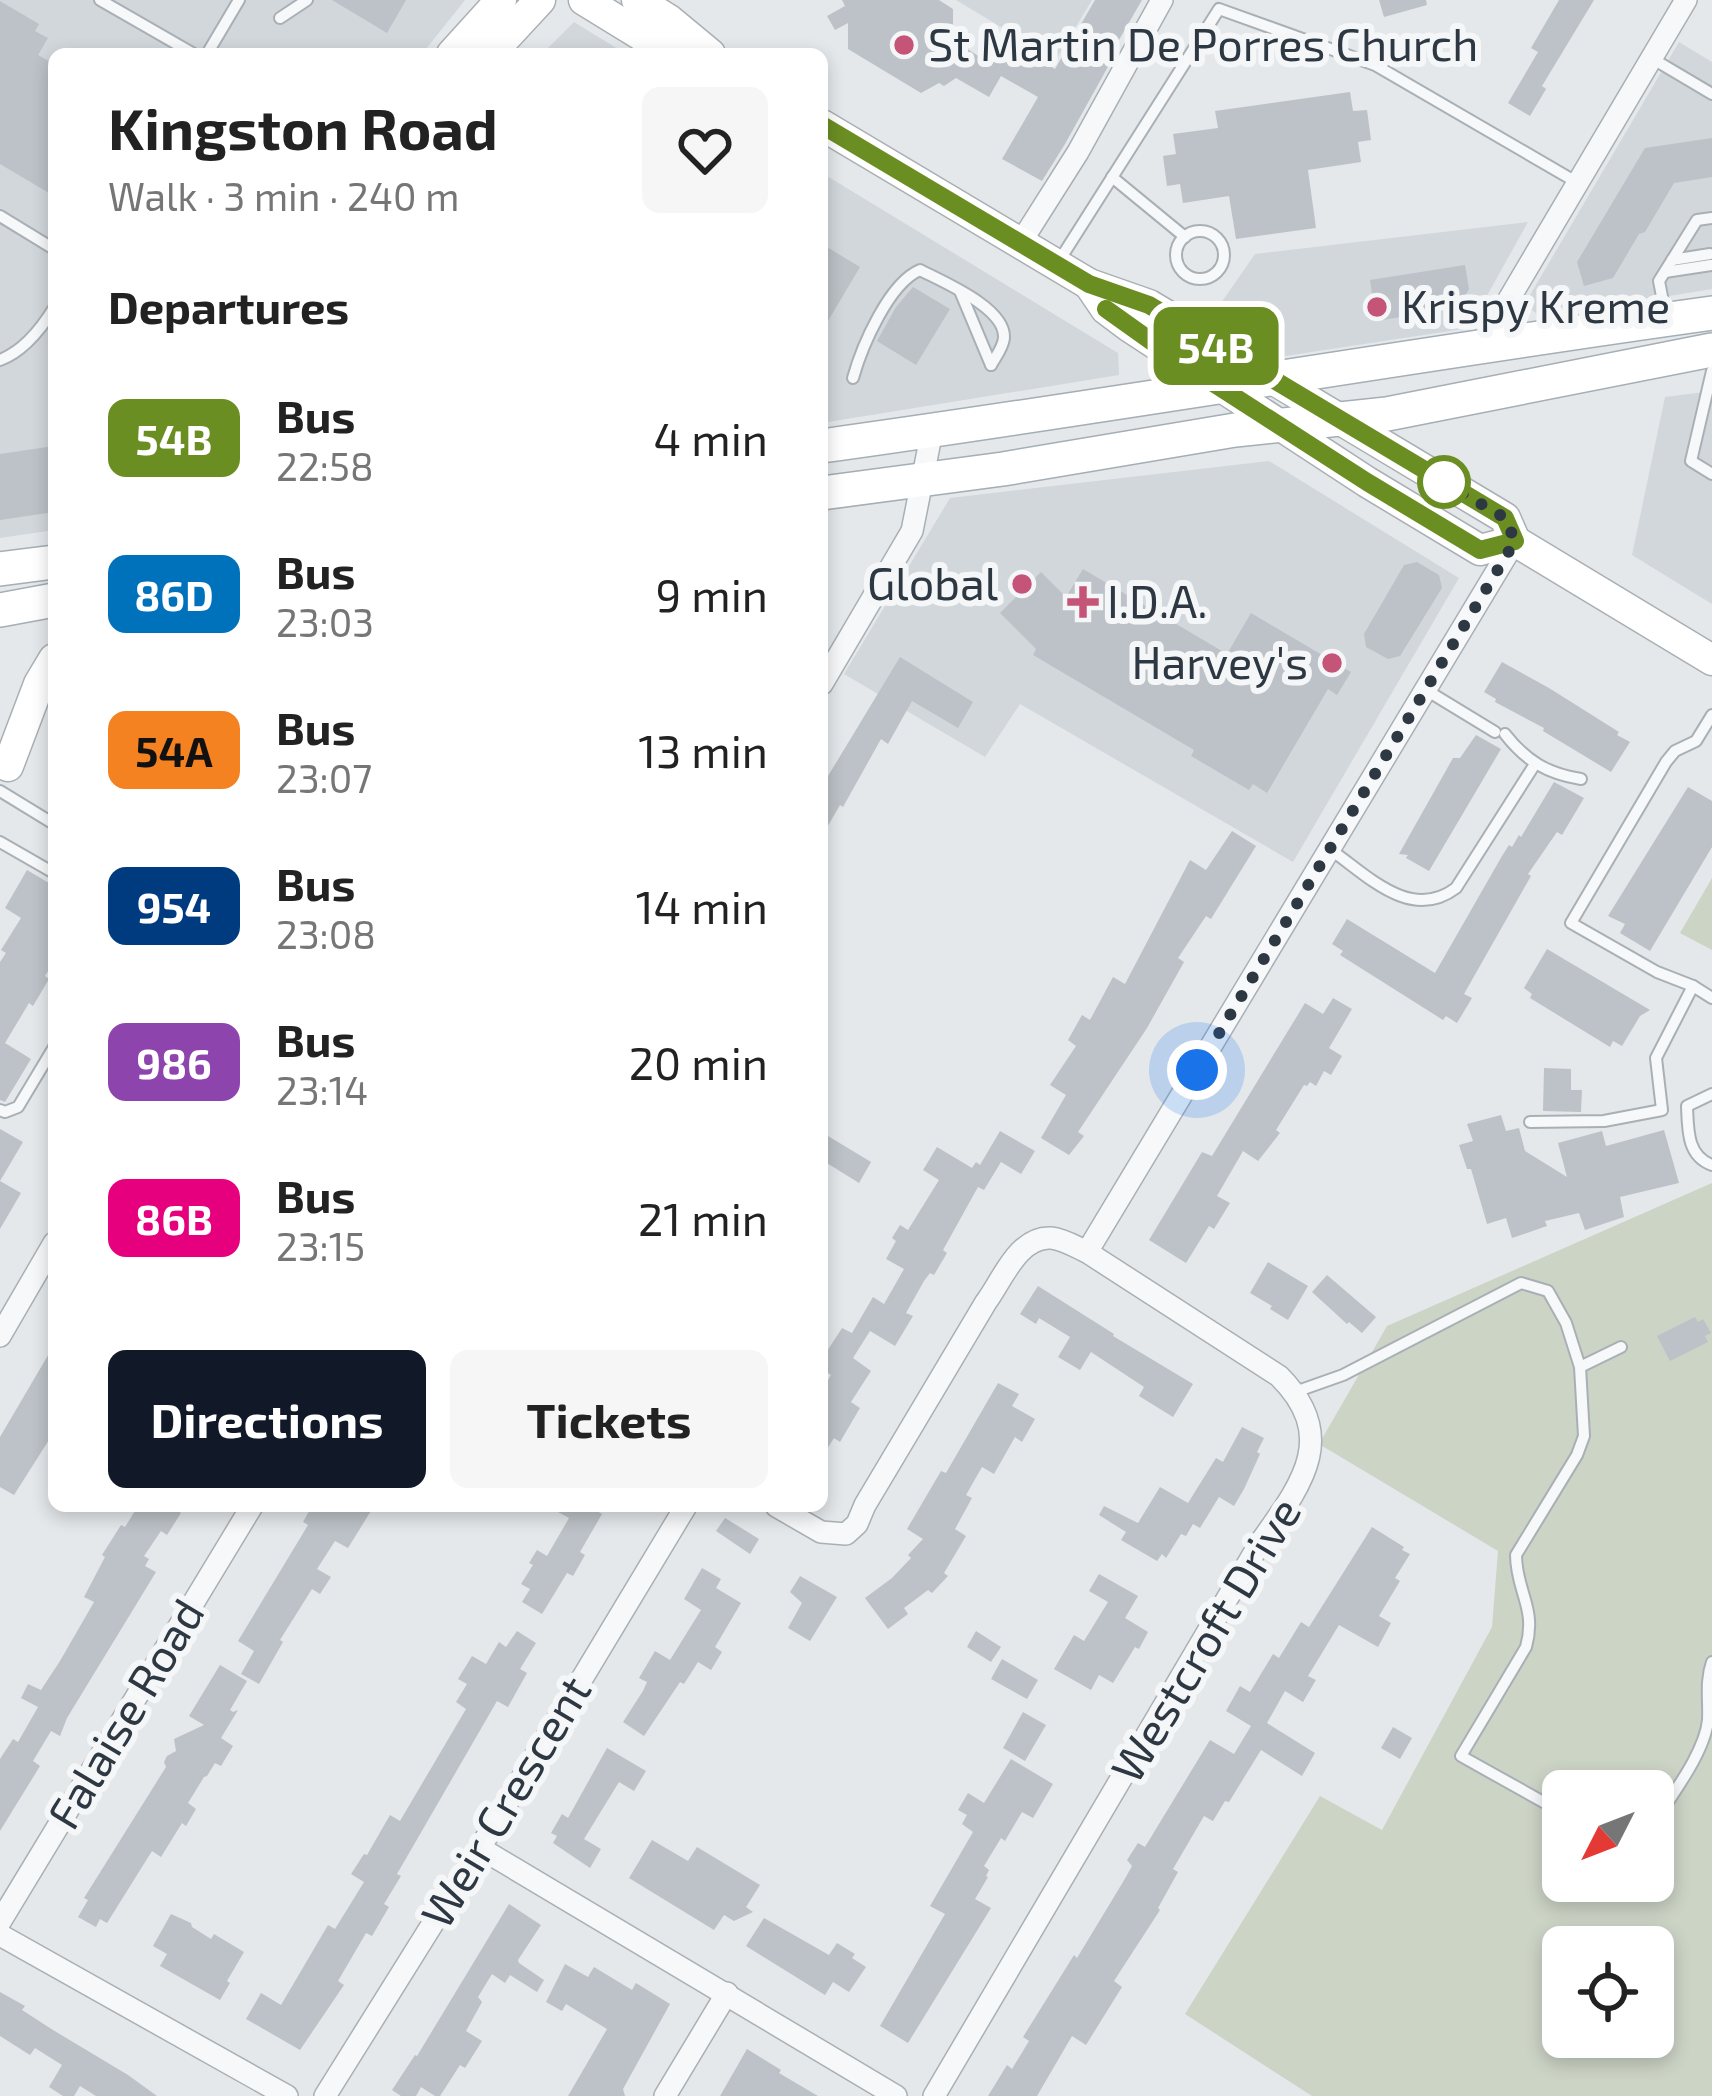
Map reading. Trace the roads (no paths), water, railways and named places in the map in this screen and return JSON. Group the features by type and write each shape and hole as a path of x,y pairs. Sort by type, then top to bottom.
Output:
{"main road":[{"path":"457,48 501,0"},
{"path":"496,48 540,0"},
{"path":"584,0 669,48"},
{"path":"637,0 703,48"},
{"path":"828,129 1089,284 1149,305 1505,518 1515,541 1712,660"},
{"path":"1089,284 1106,309 1480,550 1515,541"},
{"path":"828,445 1712,313"},
{"path":"828,492 1280,425 1387,414 1712,350"},
{"path":"0,569 48,563"},
{"path":"0,610 48,601"},
{"path":"2,779 48,669"},
{"path":"2,779 48,716"}],"street":[{"path":"1021,242 1088,135 1162,0"},
{"path":"1509,340 1510,299 1686,0"},
{"path":"828,674 912,531 932,431"},
{"path":"1087,1252 1515,541"},
{"path":"786,1512 820,1532 846,1534 857,1524 1010,1262 1035,1240 1062,1240 1087,1252 1279,1376 1295,1392"},
{"path":"0,1336 48,1253"},
{"name":"Westcroft Drive","path":"934,2096 1260,1543 1303,1479 1311,1433 1308,1415 1295,1392"},
{"name":"Falaise Road","path":"0,1922 248,1512"},
{"name":"Weir Crescent","path":"325,2096 682,1512"},
{"path":"480,1848 896,2096"},
{"path":"0,1935 287,2096"},
{"path":"664,2096 727,1993"}],"lane":[{"path":"100,0 184,48"},
{"path":"211,48 239,0"},
{"path":"281,0 280,18 308,0"},
{"path":"1057,264 1219,9 1375,64 1578,183"},
{"path":"1652,58 1712,94"},
{"path":"1112,177 1185,237"},
{"path":"0,216 48,245"},
{"path":"1666,320 1659,281 1697,220 1712,218"},
{"path":"1200,231 1215,236 1224,250 1217,273 1203,280 1182,272 1177,250 1185,237 1200,231"},
{"path":"1669,266 1710,260"},
{"path":"853,378 860,353 906,276 920,270 960,291 994,314 1004,330 1003,344 991,365 960,291"},
{"path":"0,360 41,329 48,318"},
{"path":"1712,371 1691,460 1712,474"},
{"path":"1425,689 1500,733 1535,764 1561,776 1581,778"},
{"path":"1712,715 1696,741 1675,751 1666,762 1571,923 1657,973 1712,998"},
{"path":"1330,850 1402,898 1435,899 1456,888 1535,764"},
{"path":"2,779 48,819"},
{"path":"0,842 48,870"},
{"path":"1662,1110 1656,1058 1693,986"},
{"path":"0,1110 18,1107 48,1058"},
{"path":"1530,1123 1604,1121 1687,1106 1712,1094"},
{"path":"1687,1106 1688,1139 1701,1161 1712,1165"},
{"path":"1295,1392 1343,1375 1521,1283 1547,1291 1558,1306 1580,1367 1584,1436 1516,1555 1531,1628 1526,1647 1461,1756 1542,1801"},
{"path":"1580,1367 1621,1347"},
{"path":"1674,1791 1700,1748 1708,1723 1706,1694 1712,1662"}],"place":[{"name":"St Martin De Porres Church","path":"904,45"},
{"name":"Krispy Kreme","path":"1377,307"},
{"name":"Global","path":"1022,584"},
{"name":"I.D.A.","path":"1083,602"},
{"name":"Harvey's","path":"1332,663"}]}
